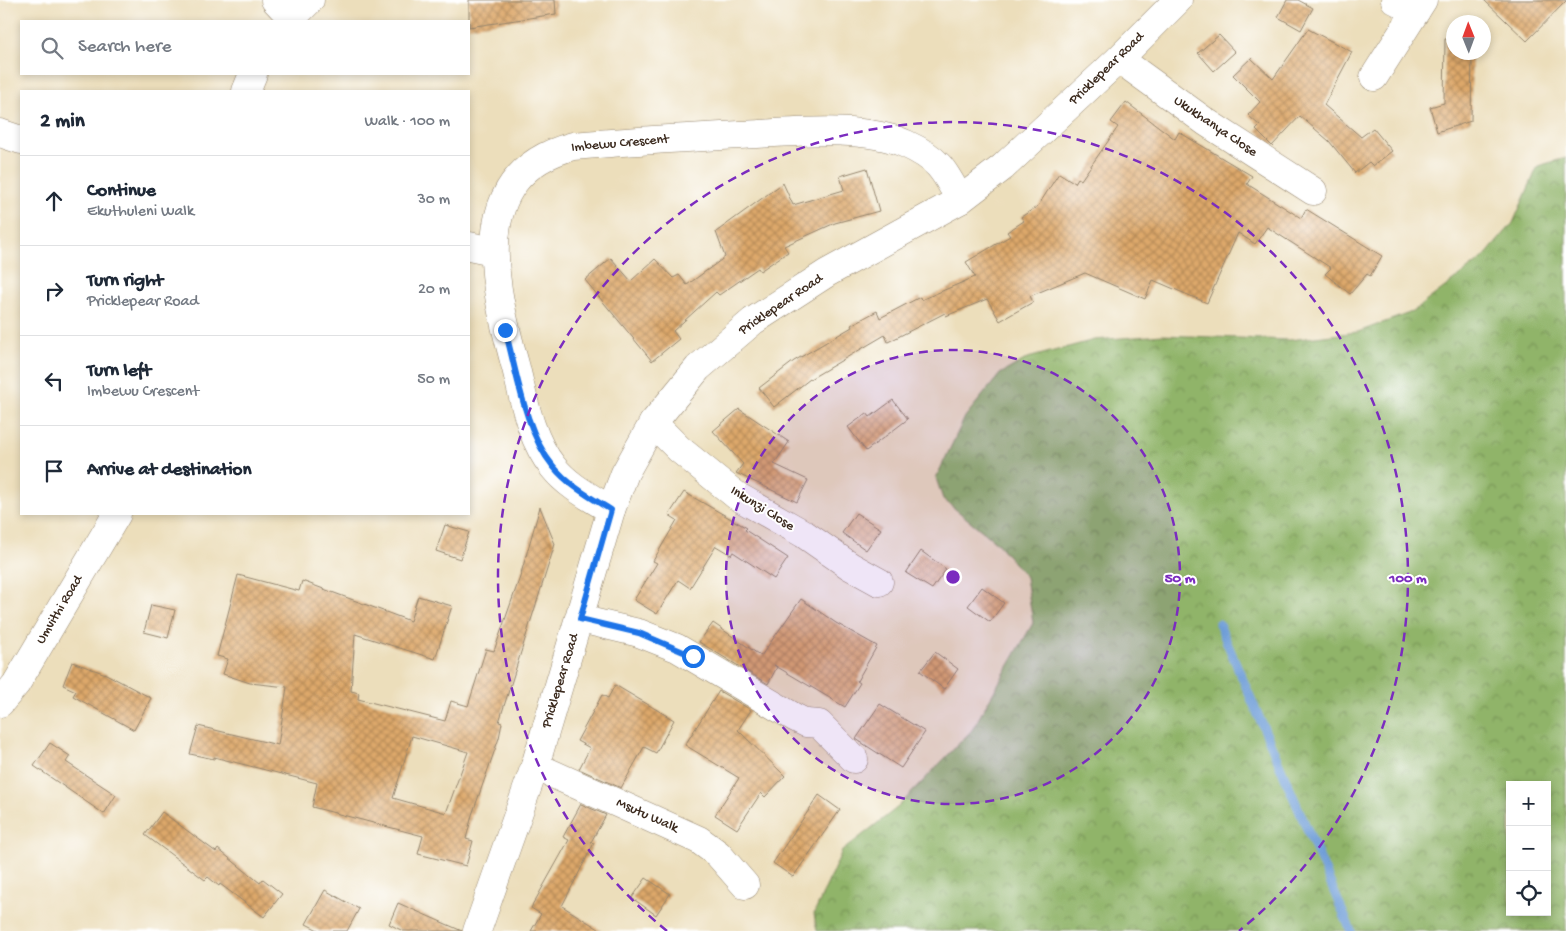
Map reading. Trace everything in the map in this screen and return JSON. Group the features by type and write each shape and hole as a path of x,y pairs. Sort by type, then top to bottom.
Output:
{"street":[{"name":"Pricklepear Road","path":"482,930 535,766 611,510 625,473 653,423 698,368 753,321 827,273 960,200 1003,167 1119,59 1178,0"},
{"path":"1374,77 1411,4"},
{"name":"Ukukhanya Close","path":"1119,59 1206,122 1313,191"},
{"path":"246,90 252,75"},
{"name":"Imbewu Crescent","path":"611,510 572,485 553,466 541,448 530,422 481,248 496,223 500,207 515,181 541,159 558,150 573,146 803,132 854,133 884,136 905,143 925,154 942,167 960,200"},
{"path":"0,133 20,140"},
{"name":"Inkunzi Close","path":"653,423 679,449 737,496 804,534 850,566 879,582"},
{"name":"Umvithi Road","path":"0,703 16,684 116,515"},
{"path":"580,619 639,633 693,656 794,718 806,723 819,724 854,759"},
{"name":"Msutu Walk","path":"535,766 699,840 714,850 745,885"}],"green space":[{"path":"1566,158 1566,931 817,931 814,914 842,851 898,807 972,730 1033,623 1026,577 997,543 943,499 936,478 965,417 1000,374 1028,358 1094,340 1163,335 1289,340 1358,332 1412,312 1483,258 1513,223 1538,166"}],"building":[{"path":"469,0 555,0 556,14 470,27"},
{"path":"1287,0 1298,0 1313,8 1301,30 1278,17"},
{"path":"1484,0 1566,0 1566,1 1527,41"},
{"path":"1308,29 1352,52 1324,105 1361,137 1373,128 1392,151 1373,166 1369,162 1355,173 1329,141 1300,116 1272,146 1256,130 1260,126 1248,115 1260,102 1233,75 1251,58 1273,79"},
{"path":"1219,35 1235,52 1214,71 1198,53"},
{"path":"1446,39 1446,60 1472,60 1471,121 1437,132 1430,107 1444,103"},
{"path":"1126,102 1175,139 1179,132 1252,176 1247,184 1301,218 1306,209 1382,256 1370,276 1367,274 1350,294 1325,274 1331,268 1267,227 1255,244 1238,233 1207,303 1153,280 1145,299 1085,273 1030,296 1033,302 1000,321 987,299 946,316 945,313 888,342 885,335 810,379 774,407 759,388 794,361 877,311 880,318 920,297 921,300 975,277 966,262 1010,236 1007,232 1024,221 1021,217 1038,206 1059,173 1075,183 1078,178 1081,180 1118,127 1111,122"},
{"path":"867,168 879,211 835,223 784,246 788,252 760,271 758,268 719,295 716,292 673,331 679,339 652,361 585,280 611,258 631,281 655,259 673,278 679,275 687,285 725,257 716,232 783,183 793,205 844,190 840,176"},
{"path":"893,400 908,419 866,451 848,427 867,413 870,417"},
{"path":"739,409 789,442 774,464 808,480 797,502 736,473 743,464 713,431"},
{"path":"684,492 747,528 745,530 788,558 774,579 733,552 731,555 716,546 690,588 678,580 657,614 634,600 657,563 653,561 677,520 669,515"},
{"path":"540,507 555,544 499,722 502,723 499,738 472,815 466,839 473,841 466,866 418,854 423,836 312,807 317,783 214,757 214,759 190,754 198,726 278,745 287,687 250,683 223,674 228,659 217,656 238,575 299,591 302,581 410,621 418,596 452,606 435,659 355,634 351,691 359,693 358,699 445,721 451,701 468,706 486,649 494,651 520,577","holes":["412,736 468,752 446,813 393,798"]},
{"path":"856,513 881,529 866,550 842,533"},
{"path":"445,525 469,532 460,559 436,551"},
{"path":"921,551 946,569 932,589 906,573"},
{"path":"982,587 1004,603 990,622 968,606"},
{"path":"801,599 836,623 877,646 857,681 860,683 845,707 774,665 777,667 768,684 699,642 713,623 761,656"},
{"path":"151,605 175,610 168,638 144,632"},
{"path":"935,652 958,669 944,689 920,671"},
{"path":"72,662 106,674 151,698 134,730 73,696 76,691 63,685"},
{"path":"615,685 674,720 656,753 644,747 621,788 579,769 590,748 577,741 602,695 608,698"},
{"path":"719,691 751,710 738,730 785,776 765,797 761,793 737,829 715,815 739,778 685,745"},
{"path":"880,704 925,732 901,768 856,739"},
{"path":"50,743 70,756 66,762 116,795 104,814 34,766"},
{"path":"819,795 840,810 793,877 773,863"},
{"path":"581,804 606,815 591,842 594,843 562,906 602,931 531,931 541,914 531,908 569,840 563,837"},
{"path":"162,812 216,852 218,849 260,883 263,879 282,894 264,917 220,884 219,886 208,877 205,880 145,835"},
{"path":"646,878 670,894 656,915 632,898"},
{"path":"325,890 359,909 347,931 320,931 306,924"},
{"path":"398,903 462,931 403,931 389,924"}],"waterway":[{"path":"1219,624 1351,931"}],"route":[{"path":"505,330 530,422 541,448 553,466 572,485 611,510 580,619 639,633 693,656"}]}
